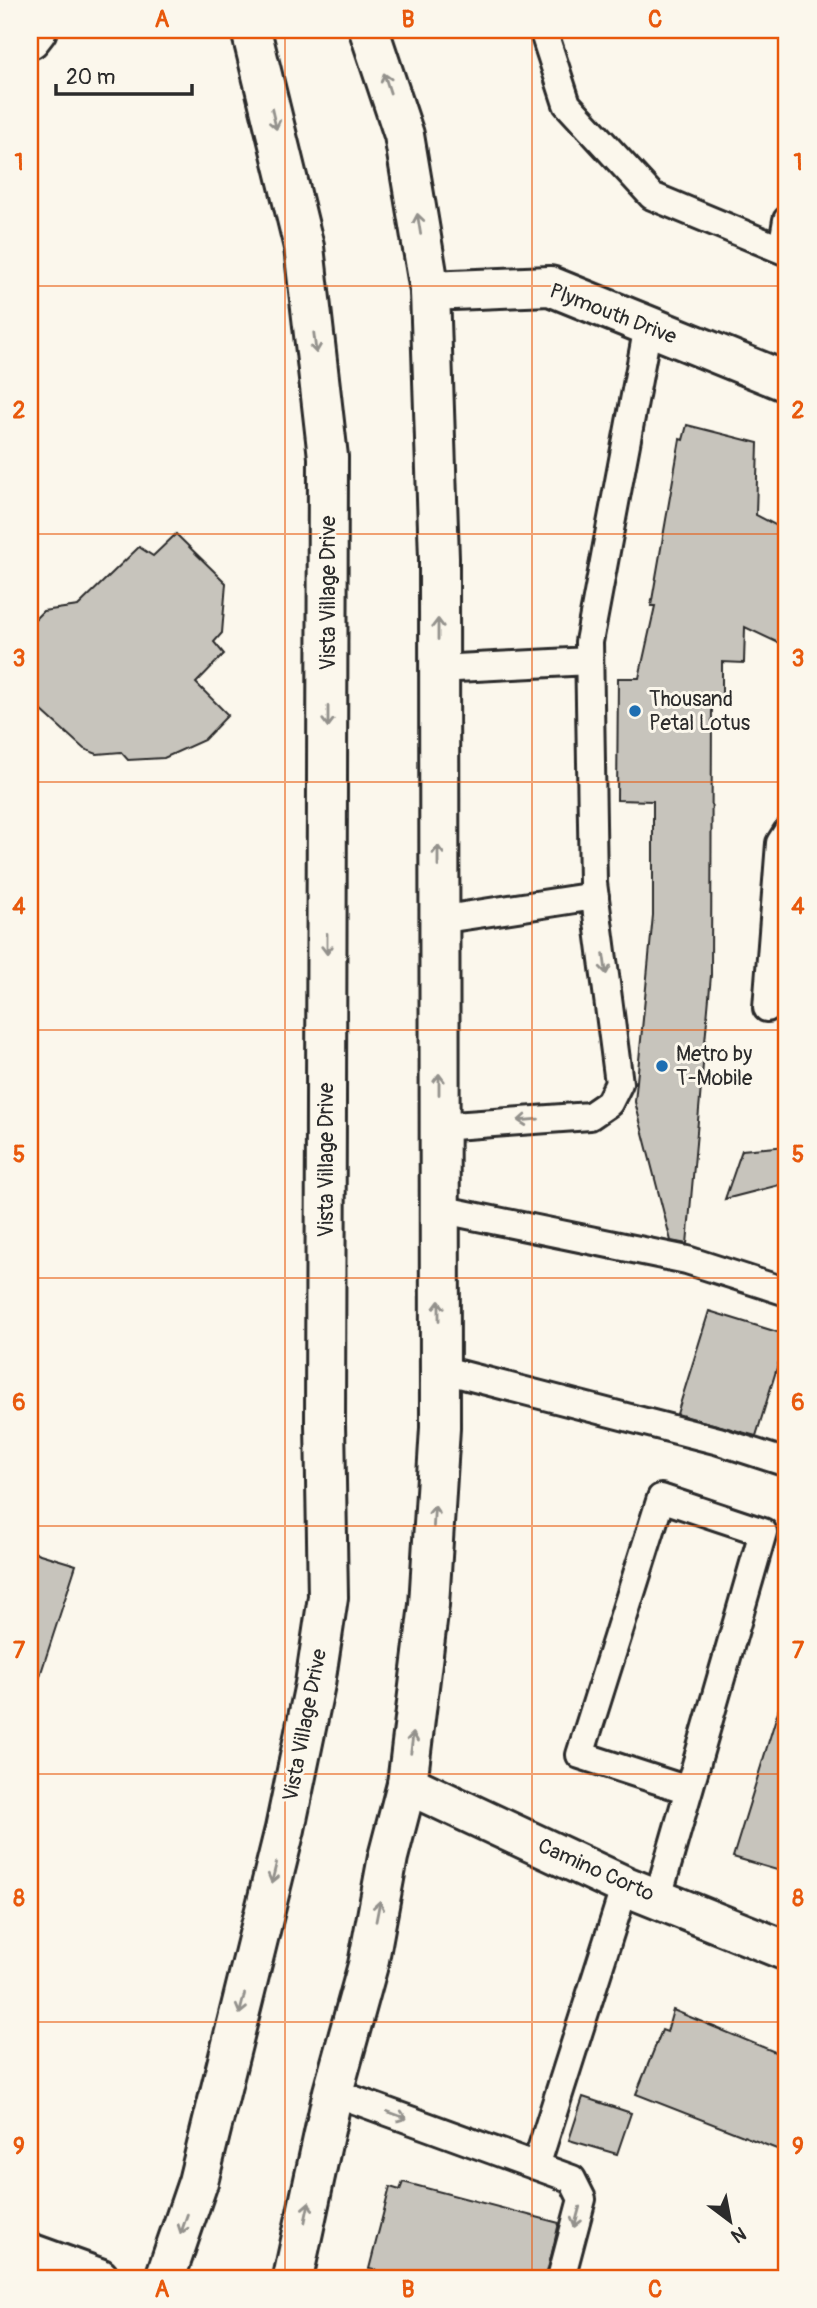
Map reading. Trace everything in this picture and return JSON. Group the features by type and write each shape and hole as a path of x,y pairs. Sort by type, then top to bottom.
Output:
{"main road":[{"path":"30,39 37,30"},
{"name":"Vista Village Drive","path":"165,2278 198,2182 285,1829 315,1684 328,1597 325,1423 328,457 304,247 251,30"},
{"path":"293,2278 332,2092 368,1965 388,1857 407,1784 429,1605 440,1429 439,558 430,291 404,135 369,30"},
{"name":"Plymouth Drive","path":"430,291 550,286 787,382"},
{"name":"Camino Corto","path":"407,1784 642,1892 787,1951"},
{"path":"30,2253 99,2278"}],"lane":[{"path":"543,30 567,104 652,196 784,251 787,220"},
{"path":"439,1127 590,1116 609,1103 618,1083 595,896 589,642 648,326"},
{"path":"438,668 589,661"},
{"path":"767,1008 780,843 787,832"},
{"path":"438,920 595,896"},
{"path":"439,1209 687,1260 787,1292"},
{"path":"440,1369 719,1441 787,1463"},
{"path":"536,2166 642,1892 688,1790 763,1532 661,1497 580,1755 688,1790"},
{"path":"332,2092 572,2179 582,2199 561,2278"}],"building":[{"path":"687,425 758,443 756,515 787,531 787,647 745,627 744,663 722,662 722,698 712,699 711,975 687,1244 671,1241 635,1102 653,915 653,801 617,800 618,678 639,678 655,606 651,606 680,439 683,440"},
{"path":"176,534 226,583 222,633 214,642 224,654 196,683 228,715 204,740 164,758 128,760 121,752 97,754 84,749 30,700 30,624 43,611 78,606 139,547 153,556"},
{"path":"787,1146 787,1183 725,1199 742,1150"},
{"path":"709,1311 787,1335 756,1436 677,1414"},
{"path":"30,1551 76,1565 37,1685 30,1684"},
{"path":"779,1708 787,1709 787,1873 733,1857"},
{"path":"673,2010 787,2057 787,2153 636,2094 662,2030 667,2032"},
{"path":"583,2097 631,2113 617,2154 569,2140"},
{"path":"403,2182 559,2223 546,2278 377,2278 379,2271 369,2269 390,2187 400,2190"}],"place":[{"name":"Thousand Petal Lotus","path":"635,711"},
{"name":"Metro by T-Mobile","path":"662,1066"}]}
